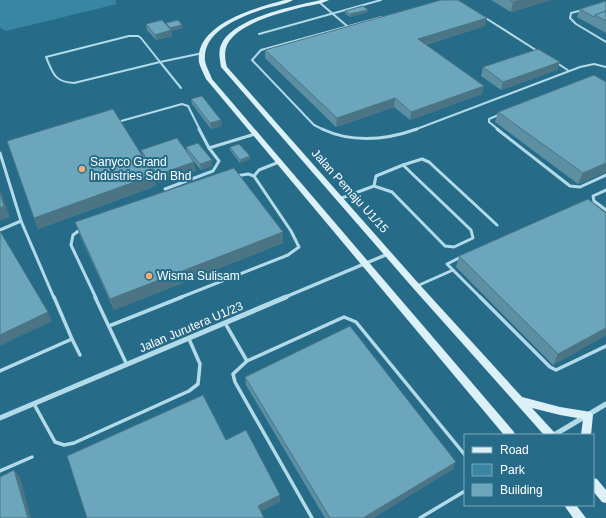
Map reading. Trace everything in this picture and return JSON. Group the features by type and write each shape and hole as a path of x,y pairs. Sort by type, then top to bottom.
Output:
{"street":[{"path":"291,0 255,9 227,22 213,34 207,40 203,53 203,67 208,79 509,434"},
{"name":"Jalan Pemaju U1/15","path":"327,0 272,14 244,26 224,44 222,59 228,73 549,434"},
{"name":"Jalan Jurutera U1/23","path":"0,418 389,254"},
{"path":"520,401 560,411 588,415"},
{"path":"556,434 606,404"},
{"path":"586,434 588,415"},
{"path":"594,484 606,498"},
{"path":"570,506 580,518"}],"lane":[{"path":"259,34 381,0"},
{"path":"319,2 347,26"},
{"path":"585,9 571,13 570,18 576,24 606,42"},
{"path":"384,16 261,50 254,55 252,60 314,125 331,133 352,138 380,138 397,136 569,71 594,64 606,67"},
{"path":"482,16 542,54"},
{"path":"181,88 160,62 142,38 134,35 46,57 58,80 63,83 74,83 160,62 203,53"},
{"path":"556,62 569,71"},
{"path":"120,121 182,104 188,106 209,148 219,161 213,171 165,189"},
{"path":"507,111 489,119 489,122 570,186 580,187 606,175"},
{"path":"209,148 255,134"},
{"path":"0,153 21,221 80,355"},
{"path":"374,186 376,176 422,159 429,162 497,225"},
{"path":"254,176 259,170 279,162"},
{"path":"340,199 374,186 392,192 445,246 454,247 473,238 471,230 403,165"},
{"path":"109,326 288,255 299,247 291,231 254,176 248,174 231,177"},
{"path":"606,190 593,196 594,201 606,210"},
{"path":"0,230 21,221"},
{"path":"82,228 75,231 71,237 71,245 127,365"},
{"path":"469,254 447,264 550,366 556,370 606,346"},
{"path":"416,286 453,270"},
{"path":"312,518 234,382 233,374 247,361 344,317 350,318 361,328 464,454"},
{"path":"225,323 247,361"},
{"path":"0,371 72,339"},
{"path":"34,404 55,442 64,445 74,443 189,391 198,384 200,364 188,339"},
{"path":"0,471 32,457"},
{"path":"420,518 464,492"}],"green space":[{"path":"0,0 115,0 117,4 6,31 0,28"}],"building":[{"path":"441,0 458,0 487,18 418,39 484,86 411,112 395,98 337,118 265,50"},
{"path":"510,0 521,0 513,2"},
{"path":"606,1 606,11 595,15 594,17 580,9"},
{"path":"363,6 368,10 350,14 345,11"},
{"path":"606,11 606,21 595,15"},
{"path":"162,20 171,30 155,35 146,24"},
{"path":"178,20 182,25 170,28 166,23"},
{"path":"538,49 560,62 503,82 483,67"},
{"path":"594,75 606,82 606,163 583,173 498,112"},
{"path":"202,96 221,120 210,123 191,99"},
{"name":"Sanyco Grand Industries Sdn Bhd","path":"113,109 154,175 34,218 7,141"},
{"path":"177,138 194,162 157,175 141,150"},
{"path":"198,143 212,160 200,164 186,147"},
{"path":"239,144 250,156 240,160 230,147"},
{"name":"Wisma Sulisam","path":"234,168 283,232 110,299 75,222"},
{"path":"0,193 4,206 0,208"},
{"path":"588,199 606,213 606,328 558,354 459,256"},
{"path":"0,231 48,312 0,335"},
{"path":"350,326 456,462 363,518 330,518 245,377"},
{"path":"203,395 226,440 246,430 280,495 258,506 264,518 87,518 67,456"},
{"path":"14,470 28,518 0,518 0,477"}],"place":[{"name":"Sanyco Grand Industries Sdn Bhd","path":"82,169"},
{"name":"Wisma Sulisam","path":"149,276"}]}
